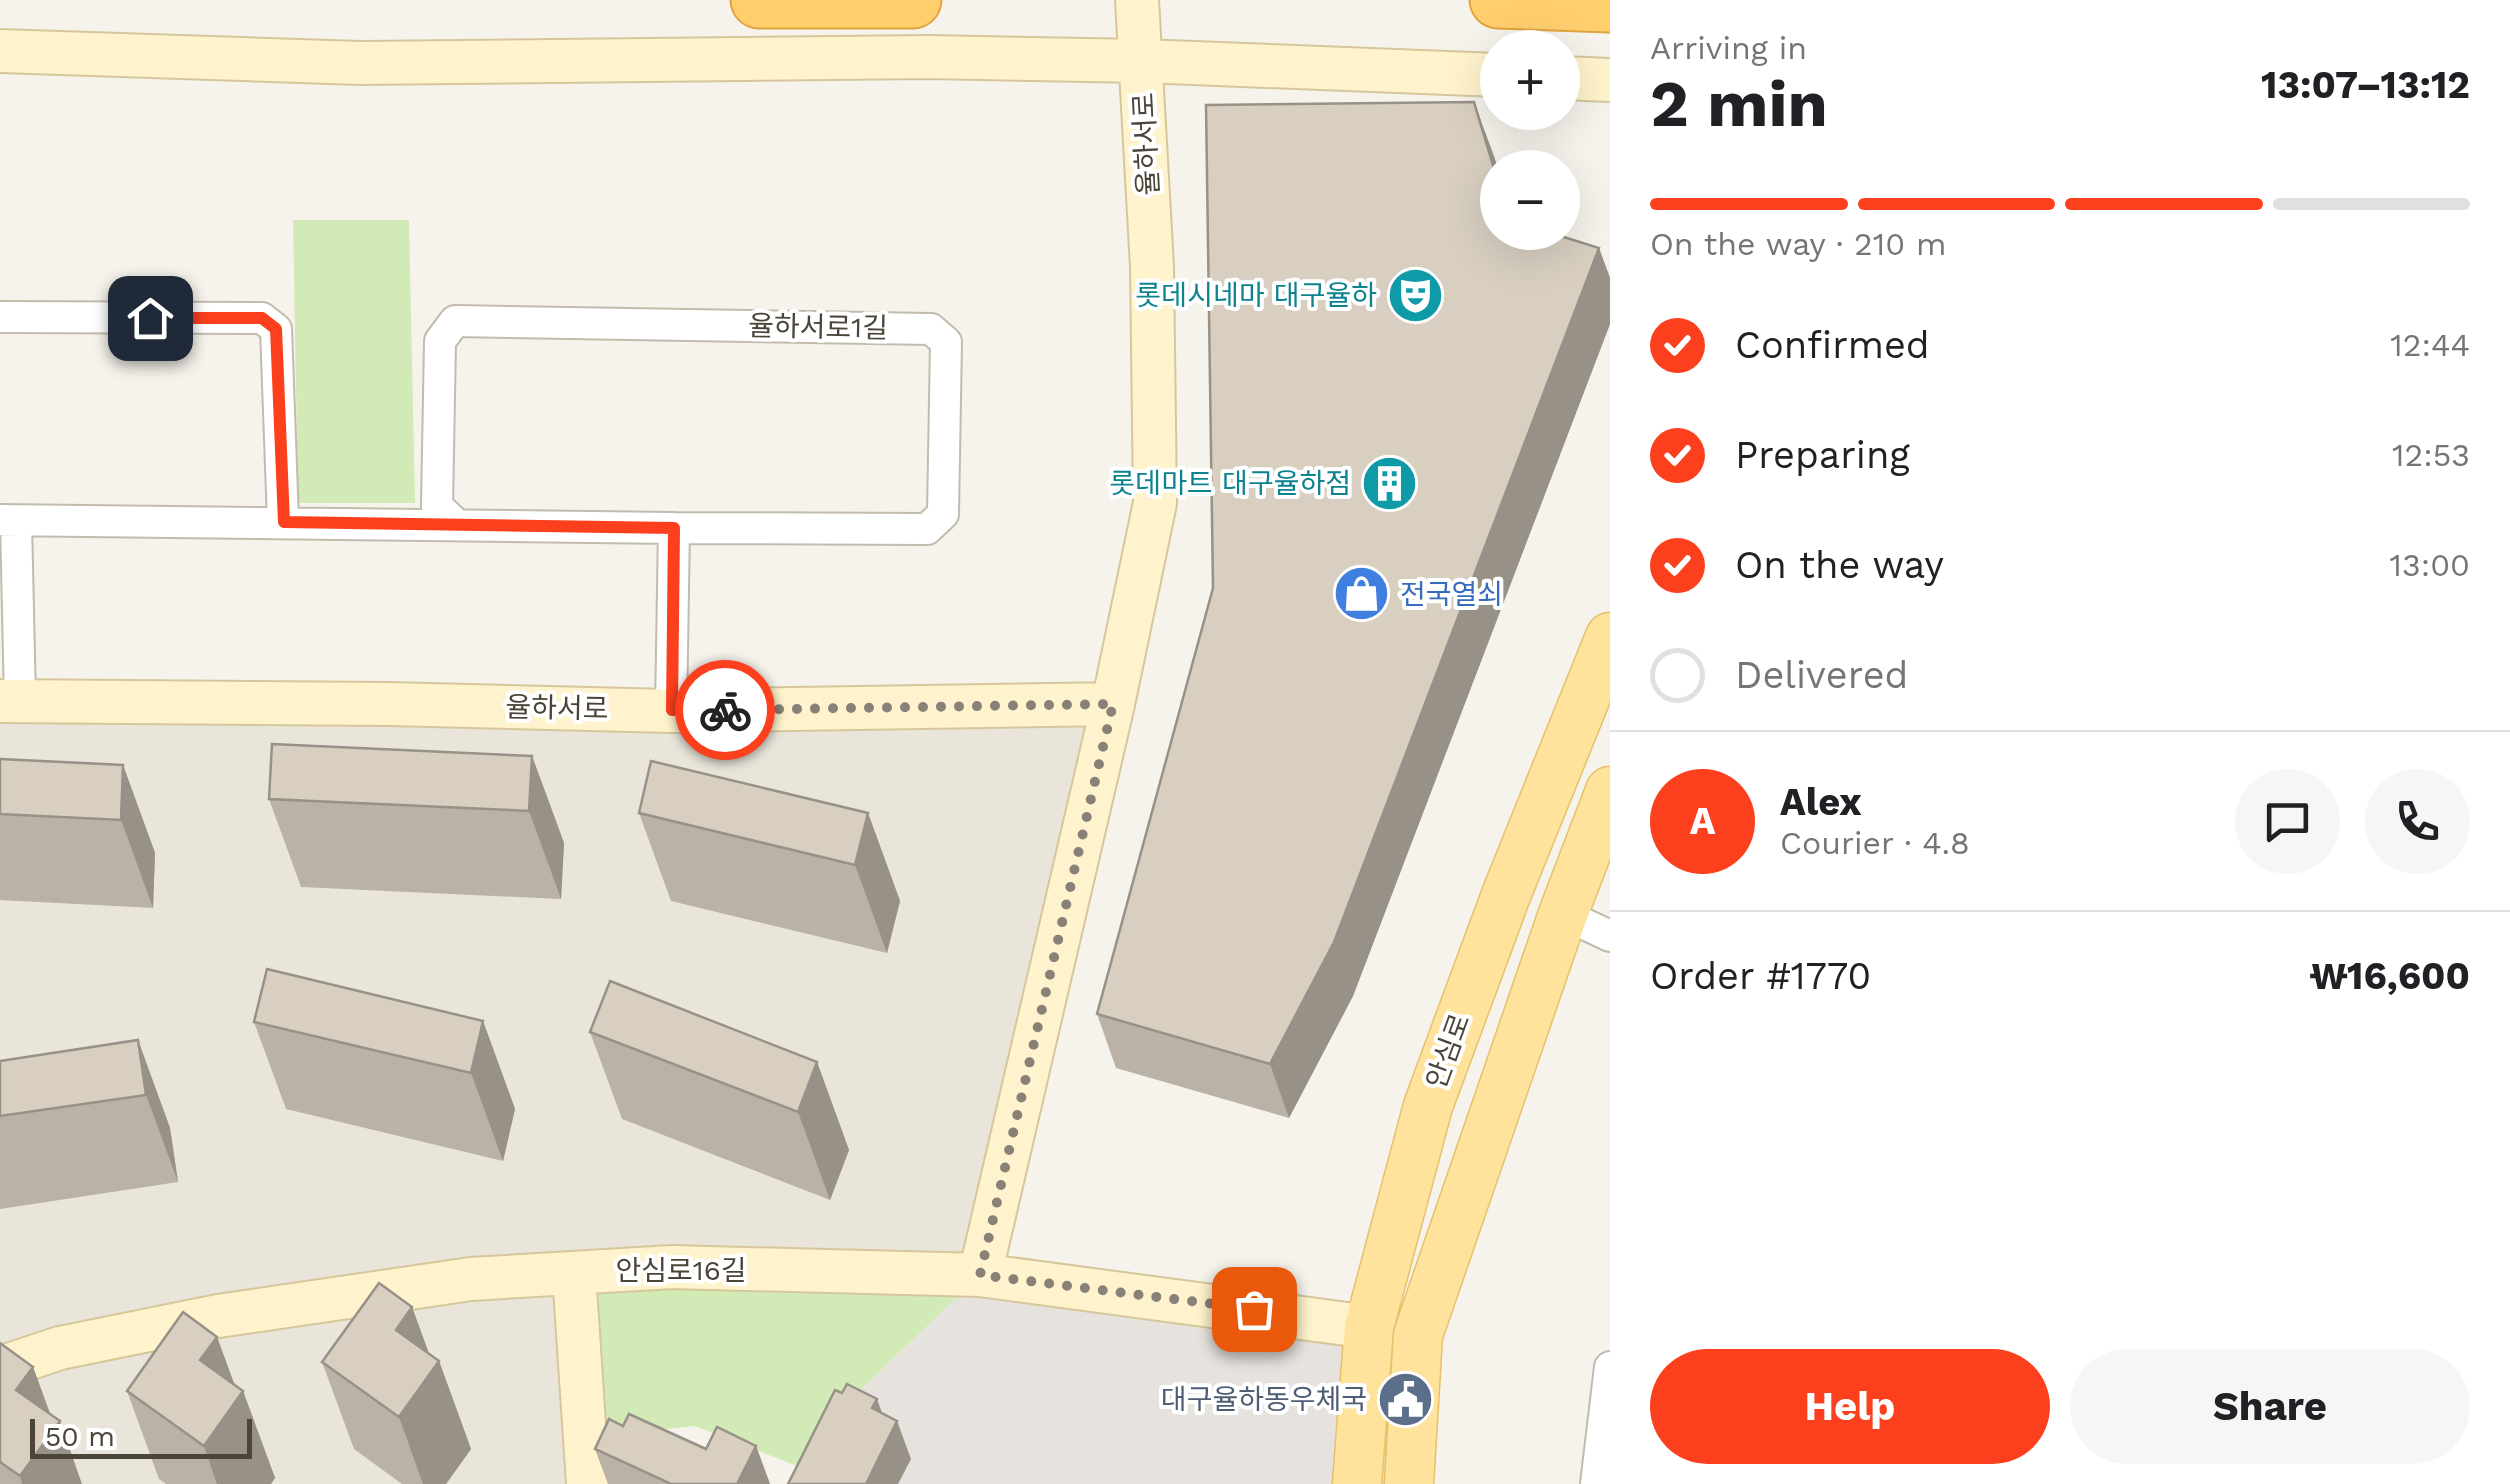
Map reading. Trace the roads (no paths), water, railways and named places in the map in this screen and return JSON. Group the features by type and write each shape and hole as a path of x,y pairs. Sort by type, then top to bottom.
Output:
{"highway":[{"path":"759,0 913,0"},
{"path":"1498,0 1610,4"}],"main road":[{"name":"율하서로","path":"980,1275 1113,704 1155,503 1152,267 1137,0"},
{"path":"0,52 360,63 928,57 1142,60 1480,75"},
{"name":"안심로","path":"1357,1484 1369,1326 1428,1106 1506,895 1610,636"},
{"name":"율하서로","path":"10,701 672,710 1113,704"},
{"path":"1409,1484 1418,1335 1610,791"},
{"name":"안심로16길","path":"0,1368 60,1348 218,1316 471,1280 672,1266 980,1275 1369,1326"},
{"path":"574,1273 588,1484"}],"street":[{"path":"0,318 262,318 276,329 284,522"},
{"name":"율하서로1길","path":"10,701 8,520 457,526 927,529 943,514 946,342 932,330 455,321 440,341 437,506 457,526"},
{"path":"672,710 674,528"},
{"path":"1564,914 1610,936"},
{"path":"1596,1484 1609,1383"}],"place":[{"name":"롯데시네마 대구율하","path":"1416,295"},
{"name":"롯데마트 대구율하점","path":"1390,483"},
{"name":"전국열쇠","path":"1361,594"},
{"name":"대구율하동우체국","path":"1406,1399"}]}
